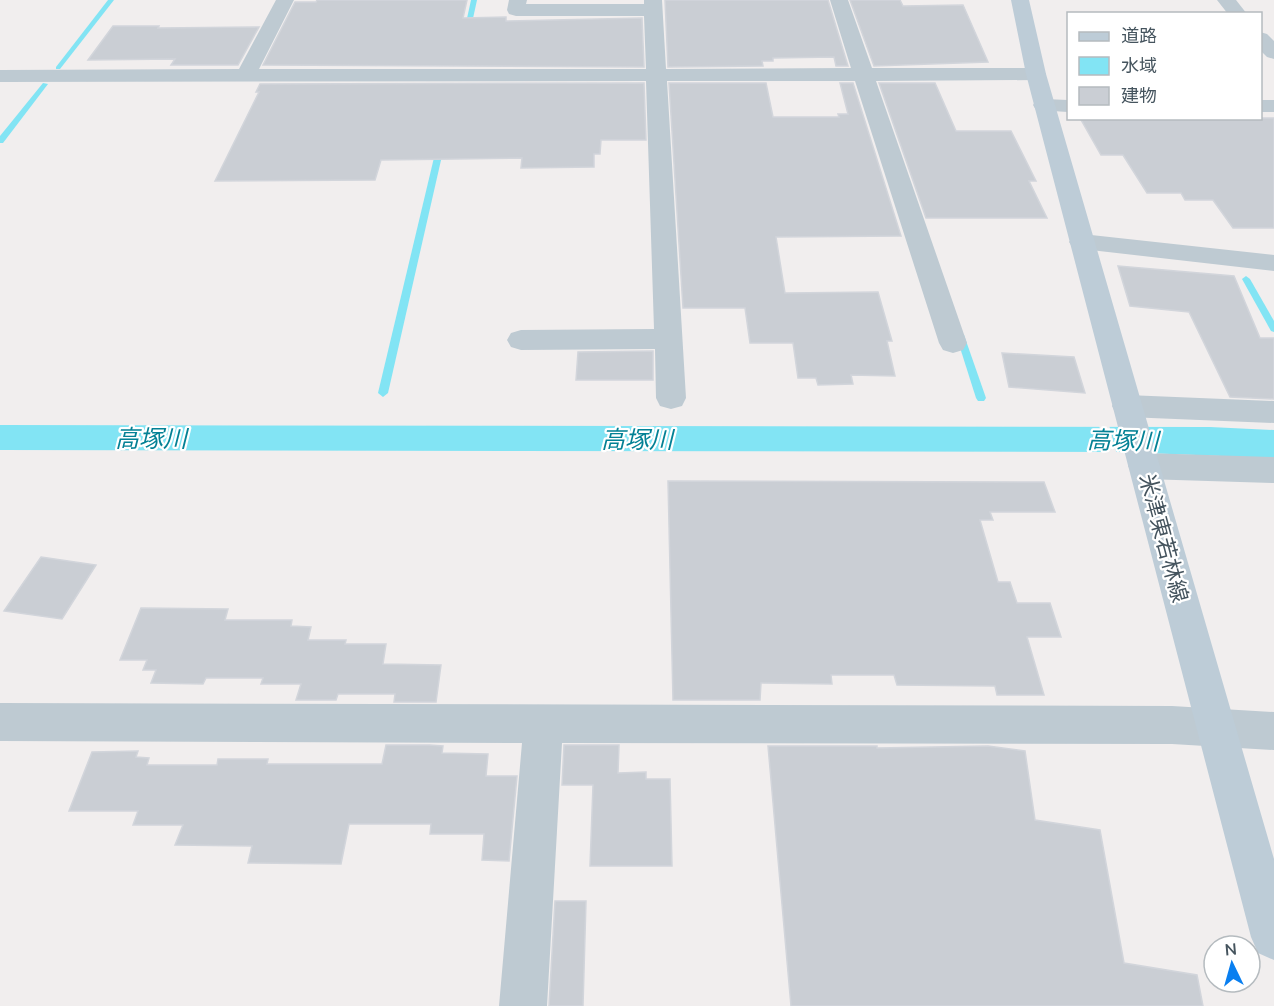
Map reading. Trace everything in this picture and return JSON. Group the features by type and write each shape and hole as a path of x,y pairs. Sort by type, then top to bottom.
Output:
{"main road":[{"name":"米津東若林線","path":"1020,0 1036,74 1056,105 1082,242 1274,937"}],"street":[{"path":"245,77 285,0"},
{"path":"518,0 516,10 653,5 671,398"},
{"path":"839,0 953,344"},
{"path":"1226,0 1236,12"},
{"path":"1262,40 1274,53"},
{"path":"0,76 1036,74"},
{"path":"1082,242 1274,263"},
{"path":"521,340 668,339"},
{"path":"1129,411 1274,412"},
{"path":"1143,463 1274,470"},
{"path":"0,722 1160,725 1274,731"},
{"path":"523,1006 543,723"}],"water":[{"name":"高塚川","path":"0,425 1210,427 1274,430 1274,458 1119,452 0,450"}],"pier":[{"path":"1099,425 1109,425 1117,455 1106,455"}],"building":[{"path":"317,0 467,0 463,18 506,17 506,21 642,18 644,67 263,65 295,2 316,2"},
{"path":"665,0 828,0 848,66 836,66 834,57 773,58 773,61 762,61 763,66 668,67"},
{"path":"850,0 900,0 903,6 963,5 988,62 874,66"},
{"path":"113,26 259,27 238,65 171,65 175,59 88,60"},
{"path":"644,83 646,140 601,140 600,154 594,154 594,167 521,168 522,158 381,160 375,180 215,181 259,92 256,92 260,84"},
{"path":"669,83 766,83 773,117 839,117 838,114 848,114 840,83 853,83 901,236 776,237 785,293 878,292 892,341 887,341 895,376 851,375 853,384 818,385 816,378 798,378 793,343 750,343 745,308 683,308"},
{"path":"879,83 935,83 956,131 1011,131 1036,181 1029,181 1047,218 926,218"},
{"path":"1262,118 1274,118 1274,228 1233,228 1213,200 1185,200 1181,193 1147,193 1123,155 1101,155 1081,120 1262,120"},
{"path":"1118,266 1234,276 1260,338 1274,338 1274,399 1230,397 1189,312 1130,306"},
{"path":"653,351 653,380 576,380 578,352"},
{"path":"1002,353 1074,357 1085,393 1009,387"},
{"path":"668,481 1044,482 1055,512 990,512 993,520 980,520 998,582 1010,582 1017,603 1050,603 1061,637 1027,637 1044,695 997,695 995,686 897,685 894,675 831,675 832,684 761,683 760,700 673,700"},
{"path":"41,557 96,565 62,619 4,611"},
{"path":"141,608 228,609 225,620 292,620 291,626 311,627 308,640 346,640 345,644 386,644 383,664 441,665 436,702 394,702 395,694 338,694 336,700 296,700 301,684 261,684 263,678 206,678 203,684 151,683 156,670 143,670 147,660 120,660"},
{"path":"386,745 443,746 442,753 488,754 486,776 517,776 509,861 482,860 484,834 430,834 431,824 349,824 341,864 248,863 252,846 175,845 183,825 133,825 138,811 69,811 92,752 138,751 136,757 149,758 147,765 217,765 218,759 268,759 267,764 382,764"},
{"path":"564,745 619,745 618,773 646,772 646,779 670,779 672,866 590,866 593,785 562,785"},
{"path":"768,746 877,746 877,748 988,746 1025,751 1035,820 1100,830 1124,963 1197,975 1203,1006 791,1006"},
{"path":"555,901 586,901 583,1006 549,1006"}],"waterway":[{"path":"58,68 111,0"},
{"path":"467,32 474,0"},
{"path":"0,141 45,84"},
{"path":"383,393 440,147"},
{"path":"1246,279 1274,329"},
{"path":"960,335 981,398"}]}
